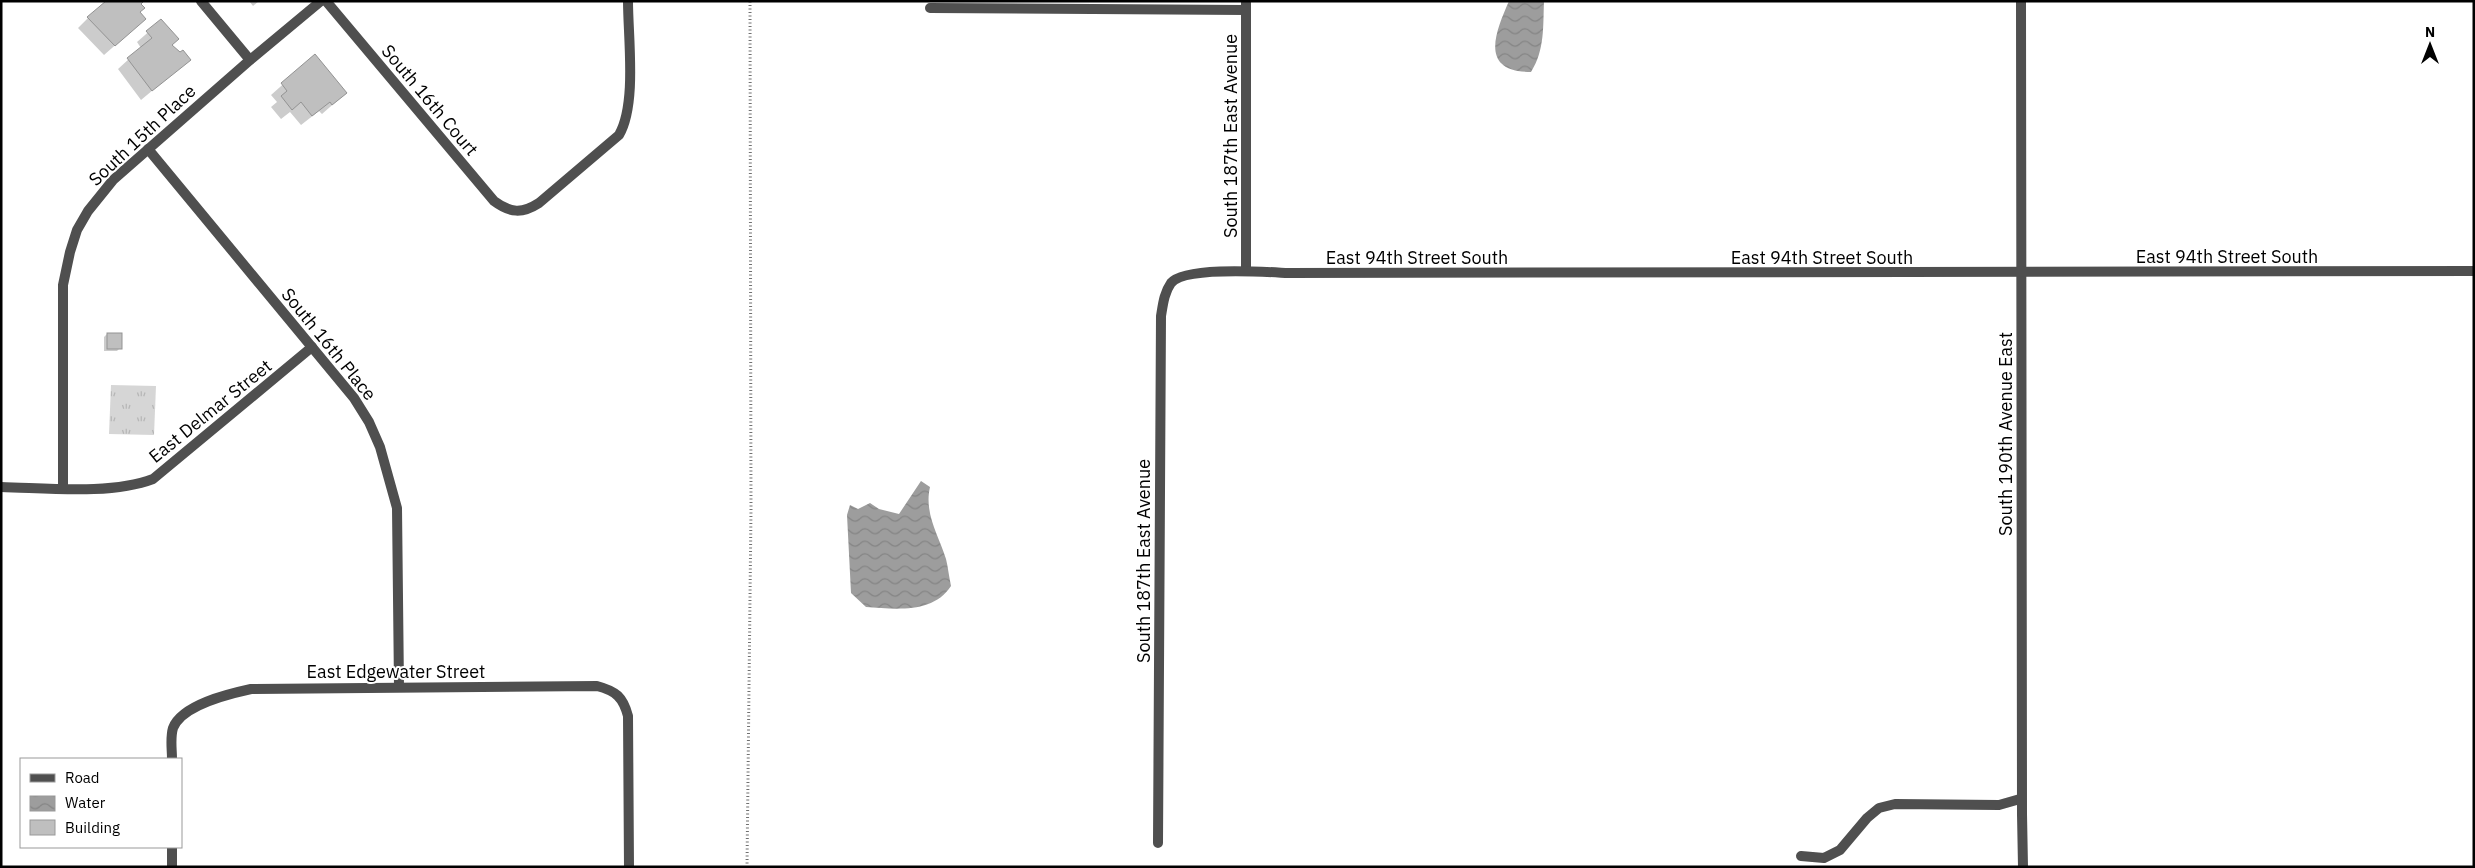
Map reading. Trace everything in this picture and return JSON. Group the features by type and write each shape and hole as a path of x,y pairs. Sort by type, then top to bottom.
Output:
{"street":[{"path":"202,1 250,60"},
{"name":"South 15th Place","path":"63,488 63,285 70,252 78,230 98,196 113,180 250,60 321,1"},
{"name":"South 16th Court","path":"326,1 494,201 505,209 515,212 528,210 540,204 619,135 625,124 629,103 628,1"},
{"name":"South 190th Avenue East","path":"2021,1 2020,799 2023,867"},
{"path":"930,8 1246,6"},
{"name":"South 187th East Avenue","path":"1246,6 1246,270"},
{"name":"South 16th Place","path":"148,149 354,398 369,422 380,447 394,489 399,534 399,687"},
{"name":"East 94th Street South","path":"1172,282 1186,275 1246,270 1288,273 2474,272"},
{"name":"South 187th East Avenue","path":"1158,842 1159,364 1164,298 1172,282"},
{"name":"East Delmar Street","path":"1,487 117,487 136,485 153,479 312,348"},
{"name":"East Edgewater Street","path":"172,758 173,729 177,721 189,710 251,689 597,686 612,690 620,696 625,705 629,730 629,867"},
{"path":"1801,856 1824,858 1840,850 1867,818 1879,808 1895,804 1999,804 2020,799"},
{"path":"172,848 172,867"}],"path":[{"path":"747,867 751,509 750,1"}],"green space":[{"path":"111,385 156,386 154,435 109,434"}],"water":[{"path":"1509,1 1544,1 1541,46 1536,64 1531,72 1515,70 1504,65 1497,58 1495,49 1496,38"},
{"path":"921,481 930,487 930,515 946,559 951,586 934,601 913,608 866,607 851,593 847,515 850,505 858,509 870,503 879,509 899,514"}],"building":[{"path":"106,1 144,1 141,4 145,8 140,12 146,19 115,46 87,17"},
{"path":"161,19 179,39 172,45 180,52 183,50 191,60 152,91 127,58 152,38 146,31"},
{"path":"315,54 347,93 332,105 330,102 312,116 301,102 292,110 281,96 287,91 281,83"},
{"path":"107,333 122,333 122,349 107,349"}]}
